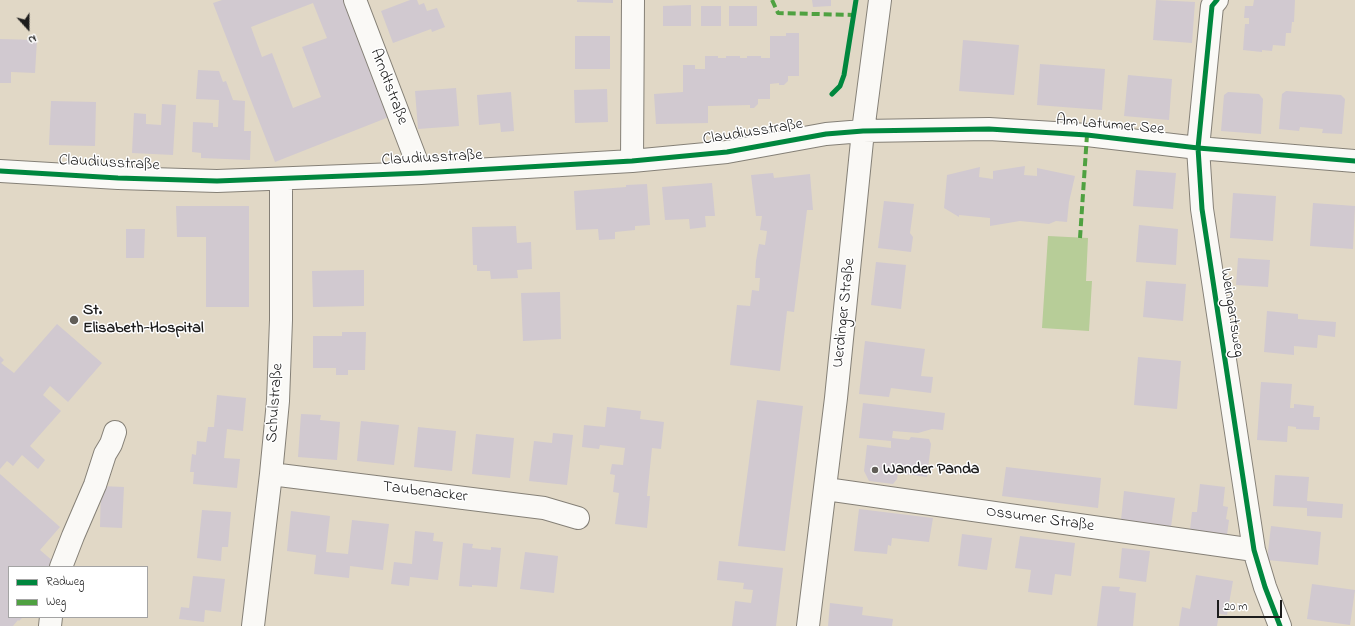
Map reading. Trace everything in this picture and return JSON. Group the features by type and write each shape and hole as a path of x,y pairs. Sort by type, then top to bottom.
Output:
{"street":[{"name":"Arndtstraße","path":"355,0 421,173"},
{"path":"632,161 633,0"},
{"name":"Uerdinger Straße","path":"808,626 826,489 863,131 880,0"},
{"name":"Weingartsweg","path":"1217,0 1212,6 1198,148 1202,209 1254,550 1265,587 1280,626"},
{"name":"Am Latumer See","path":"863,131 989,129 1087,136 1198,148 1355,162"},
{"name":"Claudiusstraße","path":"0,171 118,178 217,181 421,173 632,161 727,152 826,134 863,131"},
{"name":"Schulstraße","path":"253,626 278,401 281,320 281,179"},
{"path":"61,566 115,432"},
{"name":"Taubenacker","path":"271,474 544,508 578,518"},
{"name":"Ossumer Straße","path":"826,489 1254,550"}],"green space":[{"path":"1048,236 1088,238 1086,281 1092,281 1089,331 1042,328"}],"building":[{"path":"222,0 349,0 394,115 275,162 213,3","holes":["313,3 327,38 302,47 321,97 293,108 272,53 262,57 251,27"]},
{"path":"410,0 417,0 419,5 424,3 427,11 437,8 445,27 432,32 431,29 393,43 381,11"},
{"path":"577,0 613,0 613,3 577,2"},
{"path":"812,0 831,0 831,6 813,7"},
{"path":"1156,0 1195,2 1192,43 1153,40"},
{"path":"1254,0 1295,0 1294,22 1292,22 1291,33 1286,33 1285,46 1273,45 1272,51 1262,50 1262,52 1243,50 1245,24 1249,24 1249,18 1244,18 1245,6 1253,6"},
{"path":"691,5 691,26 663,26 663,6"},
{"path":"701,6 721,6 721,26 701,26"},
{"path":"729,6 757,6 757,26 729,26"},
{"path":"786,33 799,33 799,76 788,76 788,81 784,85 779,85 779,83 770,84 770,99 758,99 758,104 754,108 750,108 750,105 708,106 708,123 656,124 654,94 683,92 683,65 695,65 695,69 705,69 705,56 718,56 718,58 726,58 726,56 740,56 740,58 747,58 747,56 761,56 761,58 770,58 770,36 786,36"},
{"path":"575,36 610,36 610,69 575,69"},
{"path":"0,39 37,40 35,73 11,72 11,83 0,83"},
{"path":"963,40 1019,45 1014,95 959,91"},
{"path":"1040,64 1105,69 1102,110 1037,105"},
{"path":"198,70 219,71 223,82 226,81 233,100 245,101 244,131 251,131 250,160 201,158 201,153 192,152 193,122 213,123 213,127 218,127 219,100 196,99"},
{"path":"1128,75 1172,79 1169,120 1124,116"},
{"path":"456,88 459,126 418,129 415,91"},
{"path":"607,89 608,122 575,123 574,90"},
{"path":"1286,91 1341,95 1345,99 1342,134 1322,133 1323,129 1300,127 1299,131 1279,129 1282,94"},
{"path":"511,92 514,131 501,132 500,123 479,125 477,95"},
{"path":"1228,92 1259,94 1263,99 1261,134 1221,131 1224,95"},
{"path":"51,101 96,102 95,146 49,145"},
{"path":"162,104 176,105 173,155 132,153 134,113 146,114 146,124 161,125"},
{"path":"1025,166 1024,175 1037,176 1037,168 1075,176 1069,202 1067,222 1056,221 1049,224 1020,221 990,226 990,218 959,215 959,217 944,208 947,175 980,167 979,177 993,179 993,171"},
{"path":"1136,170 1176,173 1173,209 1133,206"},
{"path":"773,173 774,178 810,174 813,210 807,210 794,312 787,311 780,371 730,365 737,305 750,306 752,290 759,291 760,278 755,278 756,261 759,244 765,245 767,231 760,230 762,216 756,216 751,175"},
{"path":"712,183 715,216 705,216 706,227 690,229 689,219 665,220 662,187"},
{"path":"647,184 650,225 635,226 635,230 615,232 615,239 599,240 598,229 576,230 574,191"},
{"path":"1233,193 1276,196 1273,241 1230,238"},
{"path":"884,201 914,204 910,233 913,237 911,252 878,248"},
{"path":"1313,203 1355,206 1353,249 1310,246"},
{"path":"176,206 249,206 249,307 206,307 206,237 177,237"},
{"path":"1139,225 1178,229 1176,265 1136,262"},
{"path":"516,226 517,243 531,242 532,269 517,270 518,278 491,279 490,271 477,271 477,265 473,265 472,227"},
{"path":"126,229 145,229 144,258 126,258"},
{"path":"1238,258 1270,260 1268,287 1236,285"},
{"path":"876,262 906,265 901,309 871,305"},
{"path":"364,270 364,306 313,307 312,271"},
{"path":"1146,281 1186,284 1183,321 1143,317"},
{"path":"560,292 561,339 523,341 521,293"},
{"path":"1267,311 1298,314 1298,319 1336,322 1335,337 1318,335 1317,348 1294,346 1294,355 1264,352"},
{"path":"57,324 102,363 68,402 50,386 43,395 61,411 30,446 45,460 38,469 22,455 13,466 7,461 0,469 0,356 4,360 1,363 14,373"},
{"path":"342,332 366,332 365,370 348,370 348,375 336,375 336,368 313,368 313,336 342,336"},
{"path":"865,341 925,349 921,376 933,377 931,393 891,388 889,397 859,394"},
{"path":"1138,357 1181,361 1177,409 1134,405"},
{"path":"1261,382 1292,384 1290,408 1294,408 1294,404 1314,406 1313,417 1320,417 1319,430 1296,429 1296,427 1288,426 1287,442 1257,440"},
{"path":"217,395 246,398 243,431 227,429 224,458 240,459 237,488 193,484 194,472 190,472 192,454 196,455 197,441 206,442 208,427 214,427"},
{"path":"757,400 803,406 785,551 738,546"},
{"path":"863,403 945,413 943,430 932,429 918,433 893,431 892,438 909,440 911,437 929,439 931,444 927,477 898,473 897,479 893,484 869,481 864,471 867,445 891,448 891,441 859,438"},
{"path":"607,407 641,411 640,419 664,422 661,449 652,448 647,496 650,496 647,528 615,524 619,493 613,492 615,475 610,474 612,464 623,465 625,448 600,445 599,449 582,447 584,425 605,427"},
{"path":"301,414 321,415 320,420 340,422 337,460 298,457"},
{"path":"361,421 399,425 394,465 357,461"},
{"path":"418,427 456,431 452,471 414,467"},
{"path":"553,433 573,435 567,485 529,481 534,441 552,443"},
{"path":"476,434 514,438 510,478 472,474"},
{"path":"1006,467 1101,478 1098,508 1002,496"},
{"path":"0,474 60,527 40,550 54,562 54,566 8,566 8,618 22,618 13,626 0,626"},
{"path":"1275,475 1309,477 1307,501 1343,504 1342,518 1307,516 1307,508 1273,506"},
{"path":"1200,484 1225,487 1223,506 1228,507 1226,519 1229,520 1227,535 1190,530 1192,512 1197,512"},
{"path":"101,486 124,487 122,528 100,527"},
{"path":"1124,491 1175,498 1171,527 1121,520"},
{"path":"859,509 933,518 929,542 892,538 891,546 888,545 887,554 854,551"},
{"path":"202,510 231,512 228,547 222,547 221,561 197,558"},
{"path":"291,511 330,516 326,552 348,554 352,520 389,524 383,570 350,566 349,578 314,574 316,555 287,551"},
{"path":"1271,526 1321,532 1318,565 1267,560"},
{"path":"415,531 434,533 433,541 443,542 438,580 410,577 409,586 391,584 394,562 412,564"},
{"path":"962,534 992,538 987,570 958,566"},
{"path":"1020,536 1075,543 1071,576 1055,574 1052,595 1028,592 1031,570 1015,568"},
{"path":"463,543 473,544 472,548 491,550 491,547 501,548 497,587 472,585 472,587 459,586"},
{"path":"1122,548 1150,551 1146,582 1119,578"},
{"path":"525,552 558,556 554,593 520,589"},
{"path":"719,561 783,568 776,626 732,626 735,601 751,603 753,590 743,589 744,583 717,580"},
{"path":"1196,575 1233,581 1227,615 1219,614 1217,626 1179,626 1182,607 1190,609"},
{"path":"193,576 225,579 221,612 205,610 204,622 179,619 181,607 189,608"},
{"path":"1312,584 1355,590 1350,625 1307,619"},
{"path":"1102,586 1120,587 1119,591 1136,593 1133,626 1097,626"},
{"path":"830,603 863,607 862,615 893,619 892,626 828,626"}],"marked path":[{"path":"772,0 778,13 854,15"},
{"path":"1080,238 1087,135"}],"cycle path":[{"path":"832,94 840,86 844,75 856,0"},
{"path":"1217,0 1212,6 1198,148 1202,209 1254,550 1265,587 1280,626"},
{"path":"0,171 118,178 217,181 421,173 632,161 727,152 826,134 863,131 989,129 1087,135 1198,148 1355,161"}],"place":[{"name":"St. Elisabeth-Hospital","path":"74,320"},
{"name":"Wander Panda","path":"875,470"}]}
